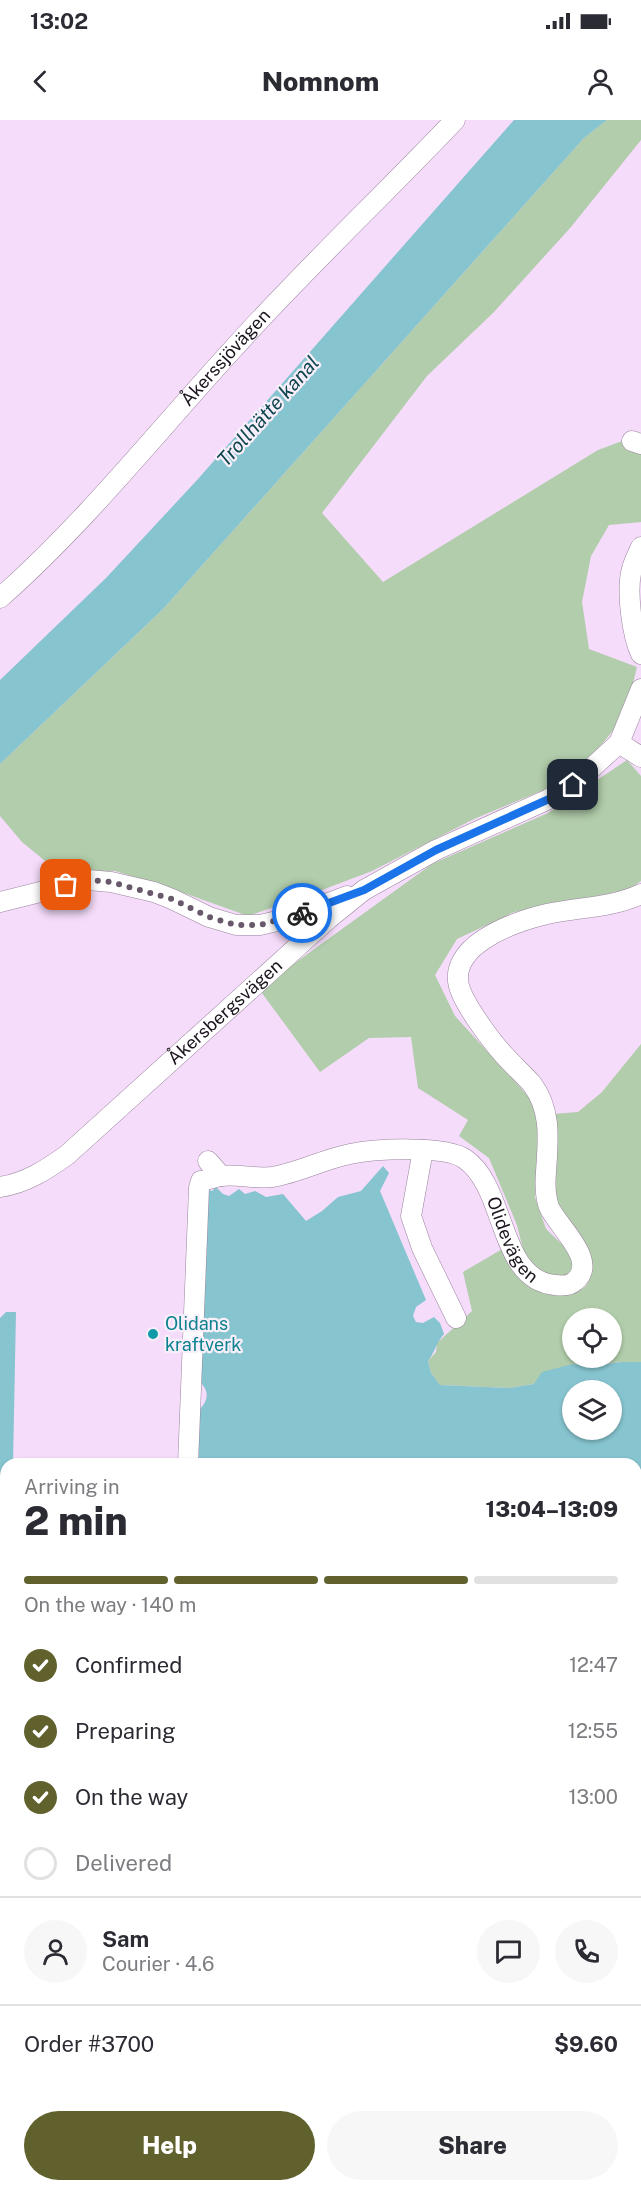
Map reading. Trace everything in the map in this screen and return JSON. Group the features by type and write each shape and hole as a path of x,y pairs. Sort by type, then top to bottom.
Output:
{"street":[{"name":"Åkerssjövägen","path":"0,598 58,543 171,420 233,348 455,120"},
{"path":"641,547 632,570 630,592 637,645 641,654"},
{"name":"Åkersbergsvägen","path":"0,1187 16,1184 44,1172 67,1155 328,919 364,890 436,850 549,799 573,785 618,743 641,689"},
{"path":"618,743 641,757"},
{"path":"0,903 88,880 111,882 154,892 190,906 209,917 236,925 260,925 286,919 364,890"},
{"name":"Olidevägen","path":"188,1458 199,1188 201,1181 215,1169 259,1178 274,1177 349,1154 367,1151 423,1150 456,1154 477,1169 486,1183 516,1257 524,1270 540,1282 553,1285 568,1285 576,1280 581,1272 582,1260 579,1250 559,1225 546,1200 547,1115 540,1095 526,1076 502,1053 468,1005 460,990 458,964 470,948 499,931 545,915 602,905 641,894"},
{"path":"423,1150 411,1216 422,1248 456,1318"}],"shaded area":[{"path":"607,120 641,120 641,140 571,227 493,313 427,376 322,513 383,582 598,450 641,434 641,522 609,525 591,556 582,602 589,649 637,667 631,691 615,728 590,759 558,784 474,819 372,871 248,916 115,871 61,874 22,842 0,816 0,764 163,609 584,138"},
{"path":"627,760 641,776 641,881 628,890 514,912 457,939 435,975 455,1016 538,1107 540,1150 535,1197 546,1229 571,1253 575,1273 562,1278 542,1275 525,1257 517,1225 489,1158 459,1136 468,1120 418,1088 411,1037 369,1038 320,1072 259,989 432,864 548,813"},
{"path":"641,1044 641,1362 622,1362 622,1308 562,1308 562,1368 565,1368 534,1384 509,1388 440,1385 431,1373 428,1361 436,1352 437,1343 472,1311 463,1272 504,1248 573,1292 582,1289 589,1282 591,1269 553,1209 554,1114 578,1112 602,1092"}],"water":[{"name":"Trollhätte kanal","path":"514,120 607,120 584,138 163,609 0,764 0,680 106,578 198,479"},
{"path":"383,1166 389,1173 380,1191 426,1300 416,1307 413,1316 416,1322 423,1323 434,1317 440,1323 444,1334 428,1361 431,1373 440,1385 509,1388 534,1384 542,1372 562,1367 622,1368 622,1362 641,1362 641,1458 198,1458 200,1409 207,1395 200,1382 204,1188 212,1191 216,1187 229,1196 239,1189 245,1194 255,1191 266,1197 283,1194 306,1221 338,1197 361,1191"},
{"path":"6,1312 16,1312 13,1458 0,1458 0,1318"}],"way so far":[{"path":"66,885 88,880 111,882 154,892 190,906 209,917 236,925 260,925 302,913"}],"place":[{"name":"Olidans kraftverk","path":"153,1334"}],"route":[{"path":"302,913 364,890 436,850 549,799 573,785"}]}
